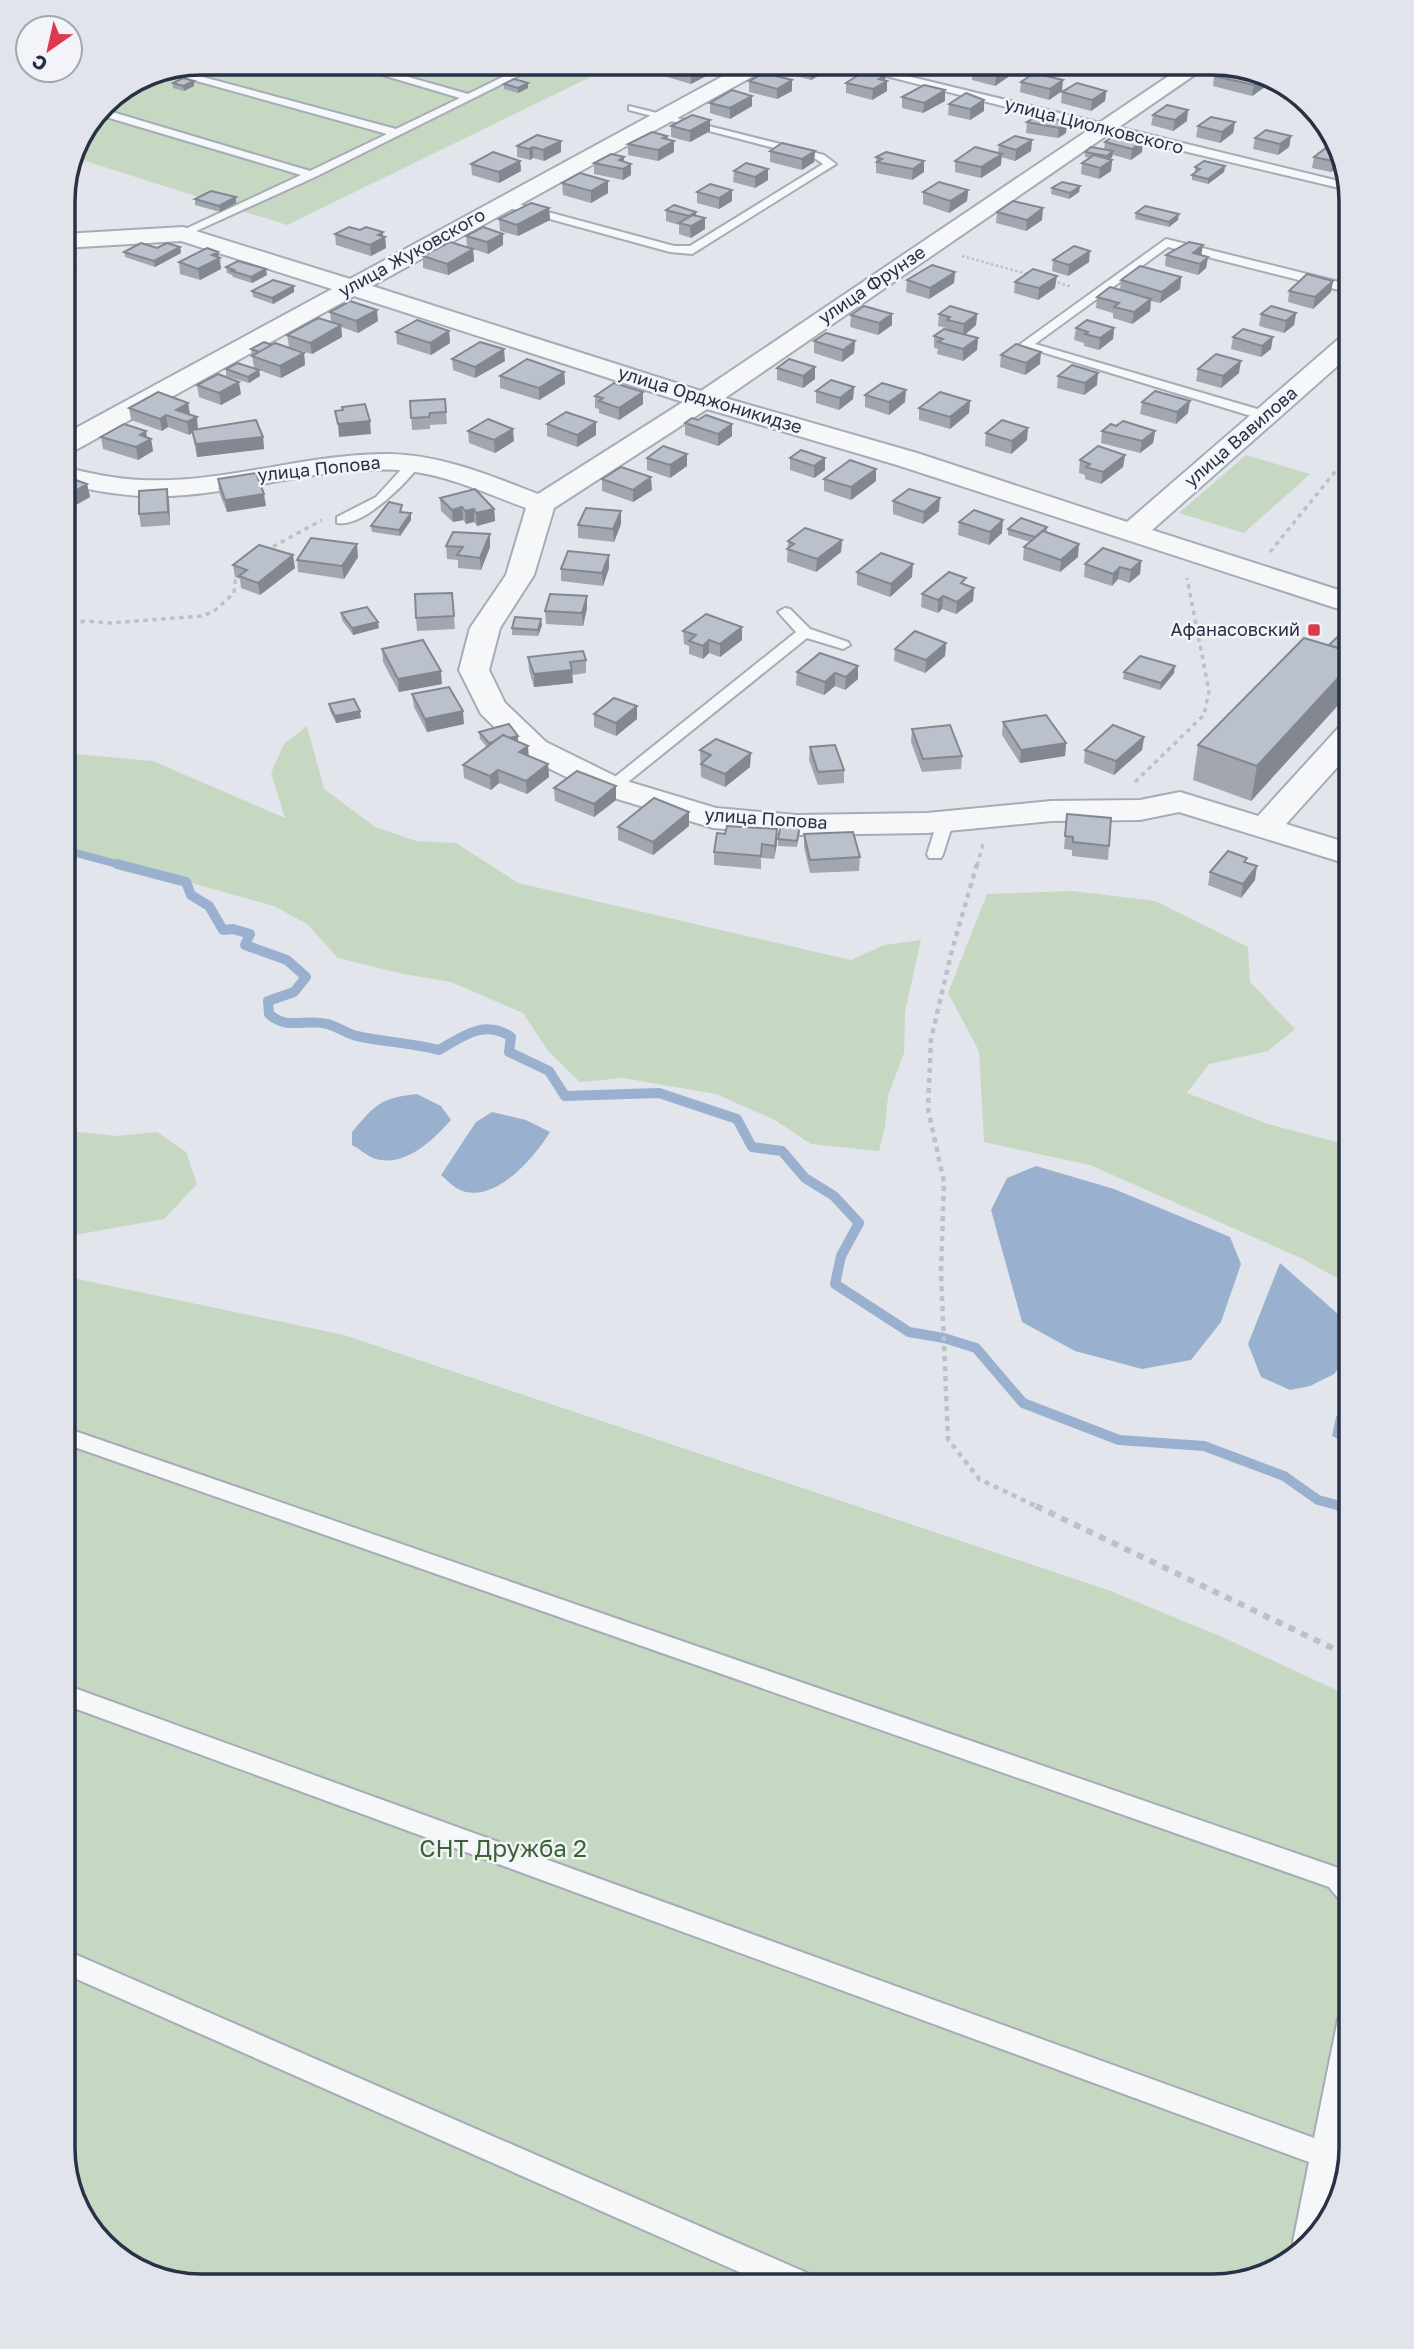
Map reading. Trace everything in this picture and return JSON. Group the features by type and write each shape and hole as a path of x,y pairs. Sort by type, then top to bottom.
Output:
{"street":[{"name":"улица Жуковского","path":"76,439 738,76"},
{"name":"улица Фрунзе","path":"541,504 704,400 1183,76"},
{"name":"улица Орджоникидзе","path":"76,240 183,234 704,400 907,460 1339,600"},
{"name":"улица Вавилова","path":"1131,533 1339,352"},
{"name":"улица Попова","path":"76,478 116,488 152,489 353,463 392,461 440,468 541,504 520,575 485,628 474,670 492,708 535,749 611,787 638,797 713,818 796,825 927,823 1051,811 1140,810 1180,802 1339,851"},
{"path":"1266,827 1339,746"}],"lane":[{"path":"190,76 397,133"},
{"path":"394,76 470,97"},
{"path":"183,234 311,175 512,76"},
{"name":"улица Циолковского","path":"892,76 1104,130 1338,185"},
{"path":"503,203 674,250 692,250 830,164 820,157 634,108"},
{"path":"110,115 311,175"},
{"path":"1266,416 1024,345 1167,243 1339,286"},
{"path":"342,520 382,500 414,464"},
{"path":"785,612 805,632 843,645"},
{"path":"611,787 805,632"},
{"path":"935,855 946,820"},
{"path":"75,1439 1339,1880"},
{"path":"75,1697 1323,2154"},
{"path":"75,1966 776,2274"},
{"path":"1310,2228 1339,2077"}],"path":[{"path":"928,247 1032,275"},
{"path":"1045,279 1096,293"},
{"path":"1253,573 1339,467"},
{"path":"259,555 327,518"},
{"path":"76,623 201,616 213,612 234,593 235,574 243,568"},
{"path":"1128,789 1204,715 1209,691 1187,577"},
{"path":"986,832 952,950 931,1039 929,1109 944,1182 942,1273 948,1439 979,1479 1339,1651"}],"green space":[{"path":"592,76 287,225 82,160 92,138 112,112 138,92 177,78"},
{"path":"1246,455 1310,474 1244,533 1179,513"},
{"path":"307,726 324,789 375,827 416,841 456,843 518,883 851,960 884,945 921,940 905,1012 904,1053 888,1096 879,1151 811,1144 775,1120 716,1094 623,1078 580,1082 549,1052 523,1013 451,982 403,974 338,958 307,924 274,906 76,851 76,754 153,761 285,818 271,773 284,744"},
{"path":"1073,891 1155,901 1248,947 1250,982 1295,1029 1268,1051 1209,1064 1187,1093 1268,1124 1339,1143 1339,1279 1303,1259 1090,1165 984,1142 979,1051 948,993 987,894"},
{"path":"76,1131 117,1136 157,1132 186,1152 197,1184 164,1219 75,1235"},
{"name":"СНТ Дружба 2","path":"75,1279 344,1335 1108,1590 1222,1637 1339,1691 1339,2140 1325,2205 1307,2231 1268,2261 1229,2273 193,2273 161,2267 131,2252 107,2231 88,2203 76,2164 75,2147"}],"water":[{"path":"417,1094 441,1106 451,1120 436,1136 418,1150 398,1159 373,1158 352,1145 352,1132 373,1109 387,1100"},
{"path":"492,1112 526,1120 550,1132 512,1177 485,1191 471,1193 458,1189 441,1175 476,1122"},
{"path":"1036,1166 1114,1189 1230,1237 1241,1264 1221,1322 1191,1360 1142,1369 1075,1351 1022,1322 991,1210 1007,1178"},
{"path":"1280,1263 1339,1317 1339,1368 1334,1374 1310,1386 1290,1390 1261,1377 1248,1344"},
{"path":"1339,1413 1339,1440 1332,1436"}],"building":[{"path":"758,76 792,80 777,89 749,81"},
{"path":"857,76 884,76 879,79 887,81 873,89 846,83"},
{"path":"1030,76 1063,80 1050,89 1021,82"},
{"path":"1214,76 1237,78 1257,83"},
{"path":"183,78 194,81 183,86 173,83"},
{"path":"514,79 528,83 518,88 504,84"},
{"path":"1077,83 1106,91 1092,100 1062,92"},
{"path":"924,85 945,90 924,103 902,97"},
{"path":"732,90 752,96 730,108 710,103"},
{"path":"966,93 984,100 970,109 949,104"},
{"path":"1167,105 1188,110 1175,120 1153,115"},
{"path":"692,115 710,120 690,131 671,126"},
{"path":"1039,115 1067,122 1059,128 1027,122"},
{"path":"1211,117 1235,122 1222,132 1198,126"},
{"path":"1266,130 1291,136 1280,144 1255,138"},
{"path":"652,132 674,141 658,150 628,144"},
{"path":"537,135 561,141 543,150 517,146"},
{"path":"1115,135 1143,141 1132,149 1105,142"},
{"path":"1015,136 1032,140 1016,150 999,145"},
{"path":"782,143 815,151 802,159 770,151"},
{"path":"975,147 1002,154 981,167 955,161"},
{"path":"1091,147 1113,151 1107,156 1085,152"},
{"path":"1327,147 1331,161 1314,157"},
{"path":"493,152 520,161 499,172 471,164"},
{"path":"886,152 924,161 913,169 877,162 882,159 876,157"},
{"path":"611,154 624,157 619,160 631,164 623,169 594,163"},
{"path":"1094,155 1112,160 1100,168 1082,163"},
{"path":"1204,161 1225,166 1208,179 1192,175 1200,169 1195,167"},
{"path":"746,163 768,169 755,177 734,171"},
{"path":"580,173 608,181 591,191 562,183"},
{"path":"939,182 968,190 950,201 923,192"},
{"path":"1062,182 1080,186 1070,193 1052,188"},
{"path":"710,184 732,190 719,198 697,192"},
{"path":"211,191 236,197 219,206 195,199"},
{"path":"1013,201 1043,208 1027,220 997,212"},
{"path":"531,203 549,208 517,225 499,219"},
{"path":"674,205 696,212 689,216 666,210"},
{"path":"1145,206 1179,214 1169,222 1136,213"},
{"path":"693,215 705,218 691,226 679,223"},
{"path":"349,227 360,230 366,227 383,232 378,235 385,237 370,245 335,234"},
{"path":"483,227 503,234 487,242 466,236"},
{"path":"450,242 473,249 447,264 423,256"},
{"path":"1189,242 1203,245 1193,253 1208,257 1200,264 1166,255"},
{"path":"141,243 157,248 167,243 180,247 154,261 124,252"},
{"path":"1074,246 1090,251 1069,265 1053,260"},
{"path":"207,248 218,252 212,255 220,258 198,269 179,262"},
{"path":"238,261 266,269 251,277 226,267"},
{"path":"932,265 955,272 930,288 907,280"},
{"path":"1140,266 1181,277 1162,292 1121,280"},
{"path":"1033,269 1057,276 1039,288 1015,282"},
{"path":"1307,274 1333,281 1315,297 1289,291"},
{"path":"273,280 294,286 272,298 252,291"},
{"path":"1110,287 1151,299 1134,312 1114,307 1119,303 1097,297"},
{"path":"350,301 377,310 356,321 330,312"},
{"path":"864,306 892,314 879,323 851,315"},
{"path":"950,306 977,314 964,324 947,320 950,317 939,314"},
{"path":"1271,306 1296,313 1286,321 1261,314"},
{"path":"318,318 341,325 310,343 287,335"},
{"path":"417,320 449,331 430,343 396,332"},
{"path":"1087,320 1114,328 1100,338 1085,334 1088,332 1076,328"},
{"path":"944,329 978,338 963,349 938,342 943,339 934,336"},
{"path":"1243,329 1273,337 1262,346 1233,337"},
{"path":"826,333 855,341 843,350 814,341"},
{"path":"264,342 272,345 260,352 251,349"},
{"path":"480,342 504,349 475,367 452,359"},
{"path":"275,343 304,353 280,366 252,356"},
{"path":"1016,344 1041,352 1026,363 1001,355"},
{"path":"1216,354 1241,361 1223,376 1198,369"},
{"path":"527,359 564,372 539,388 500,376"},
{"path":"789,359 815,367 803,376 777,368"},
{"path":"237,363 259,370 248,377 226,369"},
{"path":"1072,365 1098,373 1085,383 1058,376"},
{"path":"218,374 239,382 219,393 197,385"},
{"path":"831,380 854,387 840,398 816,391"},
{"path":"614,383 643,392 619,408 599,401 603,398 595,396"},
{"path":"882,383 906,390 889,402 865,395"},
{"path":"1155,391 1190,401 1177,412 1142,402"},
{"path":"158,392 188,403 176,410 197,417 187,422 166,415 160,419 129,408"},
{"path":"940,392 970,401 950,417 919,408"},
{"path":"445,399 446,412 411,418 410,401"},
{"path":"365,404 370,421 338,424 335,411 343,410 342,407"},
{"path":"566,412 596,422 577,435 547,424"},
{"path":"706,415 732,424 718,434 685,423 692,418 698,420"},
{"path":"488,419 513,429 494,440 468,431"},
{"path":"256,420 263,437 196,444 192,430"},
{"path":"1002,420 1028,428 1012,441 986,433"},
{"path":"1123,421 1155,431 1142,441 1102,431 1111,424 1116,426"},
{"path":"124,424 146,431 140,435 151,439 136,447 101,437"},
{"path":"663,446 687,454 670,465 647,458"},
{"path":"1098,446 1125,455 1103,472 1086,467 1090,464 1080,460"},
{"path":"801,450 825,458 814,466 790,458"},
{"path":"850,460 876,469 851,487 824,479"},
{"path":"621,467 651,477 633,490 602,479"},
{"path":"256,473 264,494 225,500 218,479"},
{"path":"76,480 87,484 76,491"},
{"path":"167,489 168,512 139,514 139,491"},
{"path":"475,489 494,509 476,513 474,509 465,511 462,507 452,510 440,498"},
{"path":"909,489 940,498 924,512 893,501"},
{"path":"389,502 402,505 400,512 411,513 399,530 371,526"},
{"path":"586,508 621,511 613,529 578,525"},
{"path":"974,510 1003,520 990,532 959,522"},
{"path":"1021,518 1047,527 1035,537 1008,529"},
{"path":"805,528 842,540 817,559 787,549 794,544 788,541"},
{"path":"1043,531 1079,544 1061,560 1024,547"},
{"path":"453,532 490,534 480,558 457,555 463,547 446,546"},
{"path":"311,538 357,544 342,566 297,560"},
{"path":"259,545 293,555 258,583 239,576 247,570 233,565"},
{"path":"1103,548 1141,561 1131,570 1120,567 1113,574 1085,564"},
{"path":"568,551 609,555 602,573 561,569"},
{"path":"881,553 913,564 891,584 857,572"},
{"path":"949,572 966,578 961,583 974,588 957,602 943,596 938,600 922,594"},
{"path":"452,593 454,616 416,618 415,594"},
{"path":"550,594 587,596 582,613 545,611"},
{"path":"367,607 378,622 352,628 341,613"},
{"path":"706,614 742,627 720,644 709,640 703,646 689,641 696,635 683,631"},
{"path":"515,617 541,619 538,630 512,628"},
{"path":"915,631 946,643 926,660 895,649"},
{"path":"1339,636 1339,648 1329,645"},
{"path":"1304,638 1339,648 1339,677 1257,766 1198,745"},
{"path":"423,640 441,671 398,679 382,649"},
{"path":"583,651 586,660 570,662 572,670 534,674 528,657"},
{"path":"820,653 858,666 846,677 835,673 825,682 797,672"},
{"path":"1140,656 1175,666 1161,683 1124,672"},
{"path":"449,687 463,711 425,719 412,694"},
{"path":"614,698 637,706 616,723 594,714"},
{"path":"354,699 360,711 335,716 329,704"},
{"path":"1046,715 1066,743 1021,750 1003,722"},
{"path":"509,724 518,736 509,738 503,735 489,743 479,732"},
{"path":"950,725 962,756 923,759 912,729"},
{"path":"1113,725 1144,737 1116,761 1085,750"},
{"path":"503,735 528,746 519,752 548,764 526,781 498,770 490,776 463,765"},
{"path":"716,739 751,753 725,774 701,764 711,755 700,750"},
{"path":"835,745 844,770 818,772 810,747"},
{"path":"577,771 616,786 594,804 554,788"},
{"path":"654,798 689,812 653,842 618,827"},
{"path":"1067,814 1111,818 1109,846 1073,842 1073,837 1065,836"},
{"path":"781,823 800,825 797,841 778,839"},
{"path":"727,826 777,829 775,846 762,844 761,856 714,852 717,833 725,834"},
{"path":"853,832 860,857 810,860 804,834"},
{"path":"1228,851 1247,858 1244,862 1257,866 1243,884 1210,872"}],"waterway":[{"path":"76,853 124,866"},
{"path":"117,864 186,882 191,895 209,906 223,930 233,929 250,934 245,945 287,960 306,977 294,992 268,1001 269,1014 276,1019 290,1023 327,1024 357,1036 439,1050 474,1032 492,1029 511,1037 509,1052 549,1071 565,1096 659,1093 737,1119 752,1147 782,1151 805,1178 834,1196 859,1223 841,1256 835,1284 909,1332 944,1338 976,1348 1023,1403 1119,1440 1204,1446 1284,1476 1318,1500 1339,1506"}],"place":[{"name":"Афанасовский","path":"1314,630"}]}
